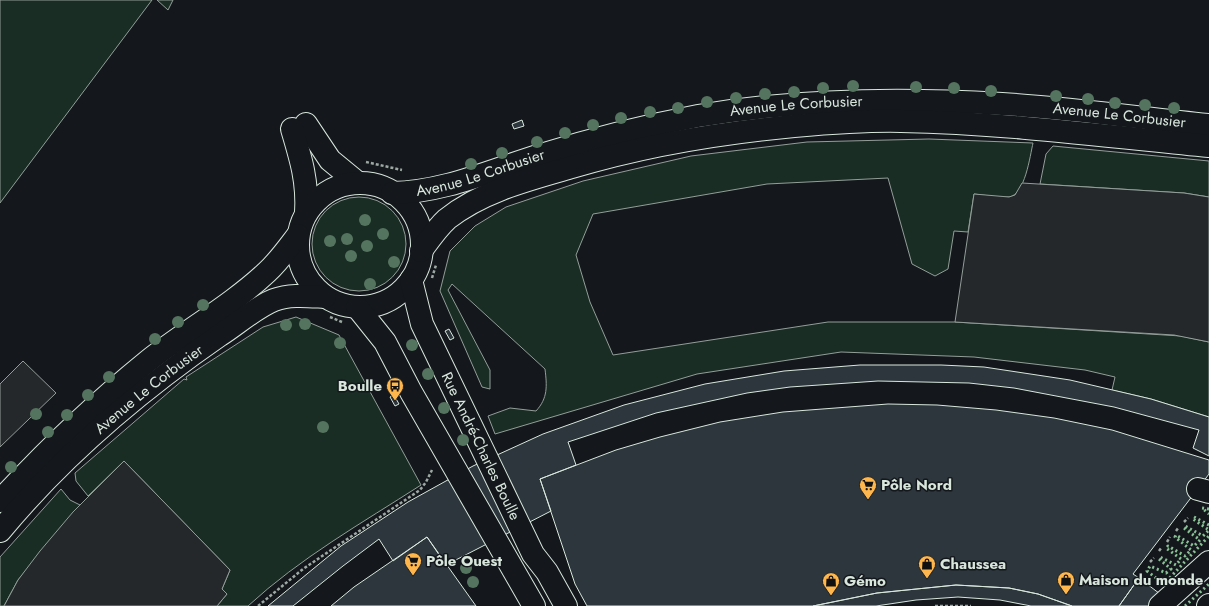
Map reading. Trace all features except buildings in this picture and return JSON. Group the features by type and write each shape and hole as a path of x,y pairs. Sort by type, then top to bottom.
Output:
{"street":[{"name":"Avenue Le Corbusier","path":"392,193 412,192 450,185 581,142 641,128 699,116 802,104 888,100 996,104 1209,125"},
{"name":"Avenue Le Corbusier","path":"430,254 440,227 453,215 484,198 518,184 614,155 705,136 829,123 901,121 1001,125 1209,146"},
{"path":"306,213 316,201 328,192 343,186 358,183 376,186 392,193 403,201 415,218 421,237 430,254 418,266 421,280 387,301 350,315 340,304 324,306 308,280 301,266 298,251 298,235 306,213 307,192 299,126 330,160 358,183"},
{"name":"Avenue Le Corbusier","path":"0,501 51,447 85,415 149,361 252,286 280,259 298,235"},
{"name":"Rue André-Charles Boulle","path":"421,280 422,324 533,554 547,572 566,606"},
{"name":"Avenue Le Corbusier","path":"0,531 76,450 138,396 190,356 272,301 292,296 324,306"},
{"name":"Rue André-Charles Boulle","path":"350,315 385,342 410,392 534,606"},
{"path":"533,554 538,574 553,606"},
{"path":"1160,606 1209,562"}],"path":[{"path":"421,280 430,254"},
{"path":"324,306 350,315"},
{"path":"258,606 303,569 420,490 432,470"},
{"path":"1184,522 1188,518"},
{"path":"1176,531 1179,527"},
{"path":"1167,542 1170,538"},
{"path":"1159,551 1162,547"},
{"path":"1150,562 1154,558"},
{"path":"935,606 971,606"}],"green space":[{"path":"0,0 152,0 0,203"},
{"path":"157,0 173,0 168,10"},
{"path":"929,139 1033,143 1026,174 1019,190 1015,195 1009,197 996,197 974,194 968,232 954,231 948,269 935,276 912,264 888,178 767,184 593,214 576,255 590,302 613,355 828,322 955,322 1181,336 1209,342 1209,417 1151,399 1112,390 1115,377 1085,370 974,357 841,352 697,374 495,434 488,416 510,408 536,411 545,396 546,375 545,369 452,284 448,290 490,370 490,389 482,387 440,291 450,251 475,226 506,207 583,181 691,156 807,142"},
{"path":"1053,146 1209,161 1209,197 1184,193 1040,184 1046,154"},
{"path":"359,197 377,201 392,211 402,226 406,244 402,262 392,277 377,287 359,291 341,287 326,277 316,262 312,244 316,226 326,211 341,201"},
{"path":"296,317 339,335 421,485 354,527 310,557 289,572 248,606 217,606 227,594 222,589 230,570 124,461 88,496 76,481 75,473 184,379 187,380 186,377 263,327"},
{"path":"61,489 70,500 80,505 18,580 4,606 0,606 0,557"}],"shaded area":[{"path":"1022,183 1184,193 1209,197 1209,342 1174,335 955,322 974,194 1009,197 1015,195"},
{"path":"23,361 56,393 0,447 0,384"},
{"path":"124,461 230,570 222,589 227,594 217,606 4,606 18,580 40,551 73,512"}],"hedge":[{"path":"1209,509 1202,508 1209,514"},
{"path":"1209,525 1194,517 1193,519 1209,530 1203,536 1185,526 1184,528 1200,540 1194,546 1176,535 1175,537 1191,550 1185,556 1168,546 1166,548 1181,559 1176,565 1160,557 1159,559 1171,569 1166,573 1150,566 1147,571 1164,584 1209,536"},
{"path":"1185,606 1209,584"}],"place":[{"name":"Boulle","path":"395,401"},
{"name":"Pôle Nord","path":"868,500"},
{"name":"Pôle Ouest","path":"413,576"},
{"name":"Chaussea","path":"927,579"},
{"name":"Maison du monde","path":"1066,595"},
{"name":"Gémo","path":"831,596"}]}
